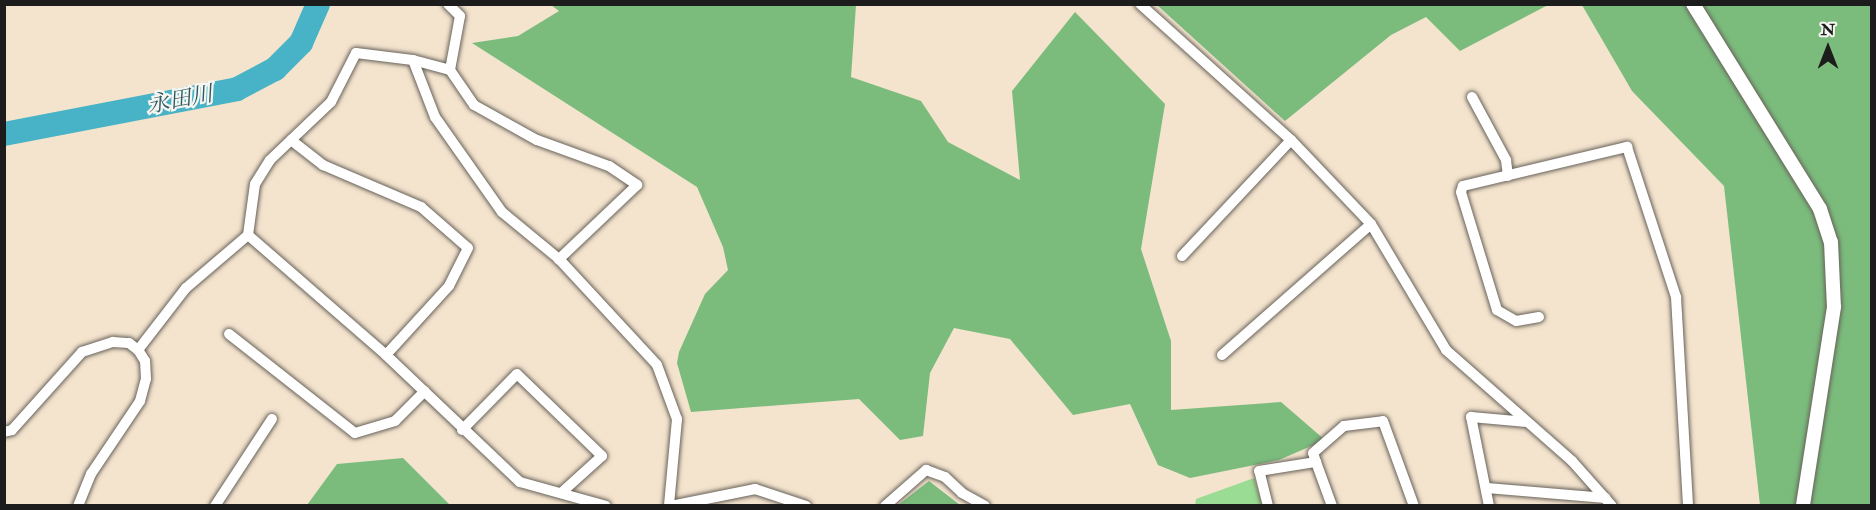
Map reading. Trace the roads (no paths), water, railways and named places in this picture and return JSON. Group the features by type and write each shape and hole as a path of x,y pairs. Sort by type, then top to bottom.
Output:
{"street":[{"path":"448,4 460,16 450,70"},
{"path":"1140,4 1291,140 1371,224 1446,350 1572,461 1609,502"},
{"path":"1694,4 1820,209 1831,242 1834,307 1803,506"},
{"path":"138,350 186,288 248,235 255,184 270,160 331,102 356,53 413,60 450,70 474,105 537,140 609,166 637,185 559,259"},
{"path":"413,60 435,117 502,212 559,259 657,366 677,419 670,506 755,489 806,506"},
{"path":"1472,97 1506,160 1508,176"},
{"path":"291,140 323,165 421,207 468,248 449,286 386,355"},
{"path":"1182,256 1291,140"},
{"path":"1539,316 1515,321 1497,310 1461,192 1463,186 1627,147 1676,297 1688,506"},
{"path":"1222,355 1371,224"},
{"path":"248,235 386,355 462,430 520,482 606,506"},
{"path":"229,334 355,433 395,422 425,391"},
{"path":"4,442 8,431 82,352 113,342 129,344 138,350 145,361 146,379 140,401 91,474 78,506"},
{"path":"462,430 517,374 602,456 561,493"},
{"path":"1489,506 1471,417 1527,422"},
{"path":"215,506 272,419"},
{"path":"1332,506 1313,453 1344,426 1383,421 1414,506"},
{"path":"1268,506 1259,471 1316,462"},
{"path":"885,506 926,470 945,477 962,493 985,506"},
{"path":"1487,488 1609,502"}],"waterway":[{"name":"永田川","path":"4,134 237,89 275,69 301,43 318,4"}]}
